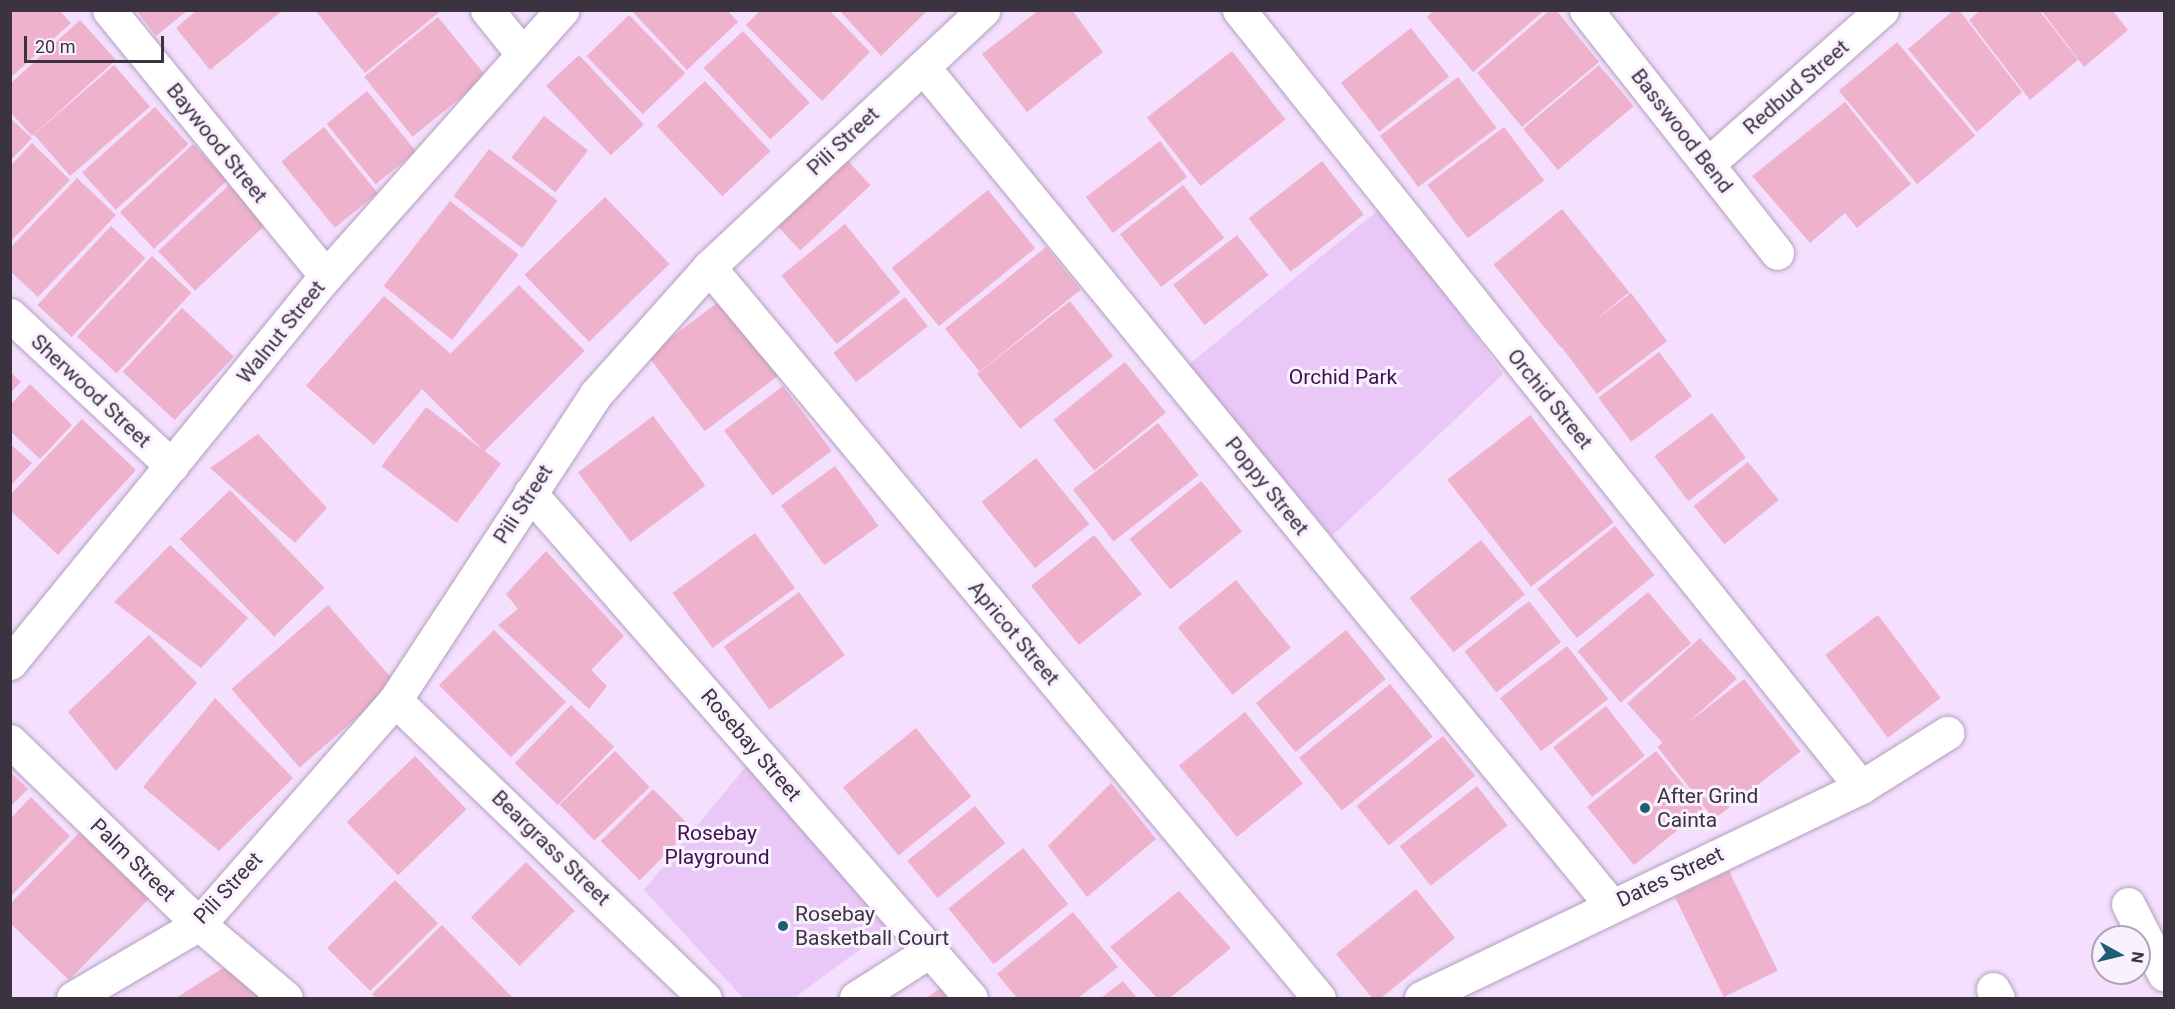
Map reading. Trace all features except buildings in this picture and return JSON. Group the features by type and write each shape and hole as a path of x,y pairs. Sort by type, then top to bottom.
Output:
{"street":[{"name":"Baywood Street","path":"109,10 326,276"},
{"path":"487,10 521,52"},
{"name":"Walnut Street","path":"10,663 326,276 521,52 562,10"},
{"name":"Pili Street","path":"73,999 199,924 395,700 596,394 709,267 984,10"},
{"name":"Orchid Street","path":"1239,10 1861,787"},
{"name":"Basswood Bend","path":"1586,10 1778,253"},
{"name":"Redbud Street","path":"1709,163 1882,10"},
{"name":"Poppy Street","path":"923,68 1611,905"},
{"name":"Apricot Street","path":"709,267 1319,999"},
{"name":"Sherwood Street","path":"10,315 172,466"},
{"name":"Rosebay Street","path":"530,493 971,999"},
{"name":"Beargrass Street","path":"395,700 705,999"},
{"name":"Dates Street","path":"1421,999 1611,905 1861,787 1947,733"},
{"name":"Palm Street","path":"10,741 199,924 286,999"},
{"path":"2128,904 2164,974"},
{"path":"856,999 930,950"}],"green space":[{"name":"Orchid Park","path":"1383,206 1503,374 1332,536 1187,366"},
{"name":"Rosebay Playground","path":"752,759 896,923 794,998 743,998 644,890"}],"place":[{"name":"After Grind Cainta","path":"1645,808"},
{"name":"Rosebay Basketball Court","path":"783,926"}]}
